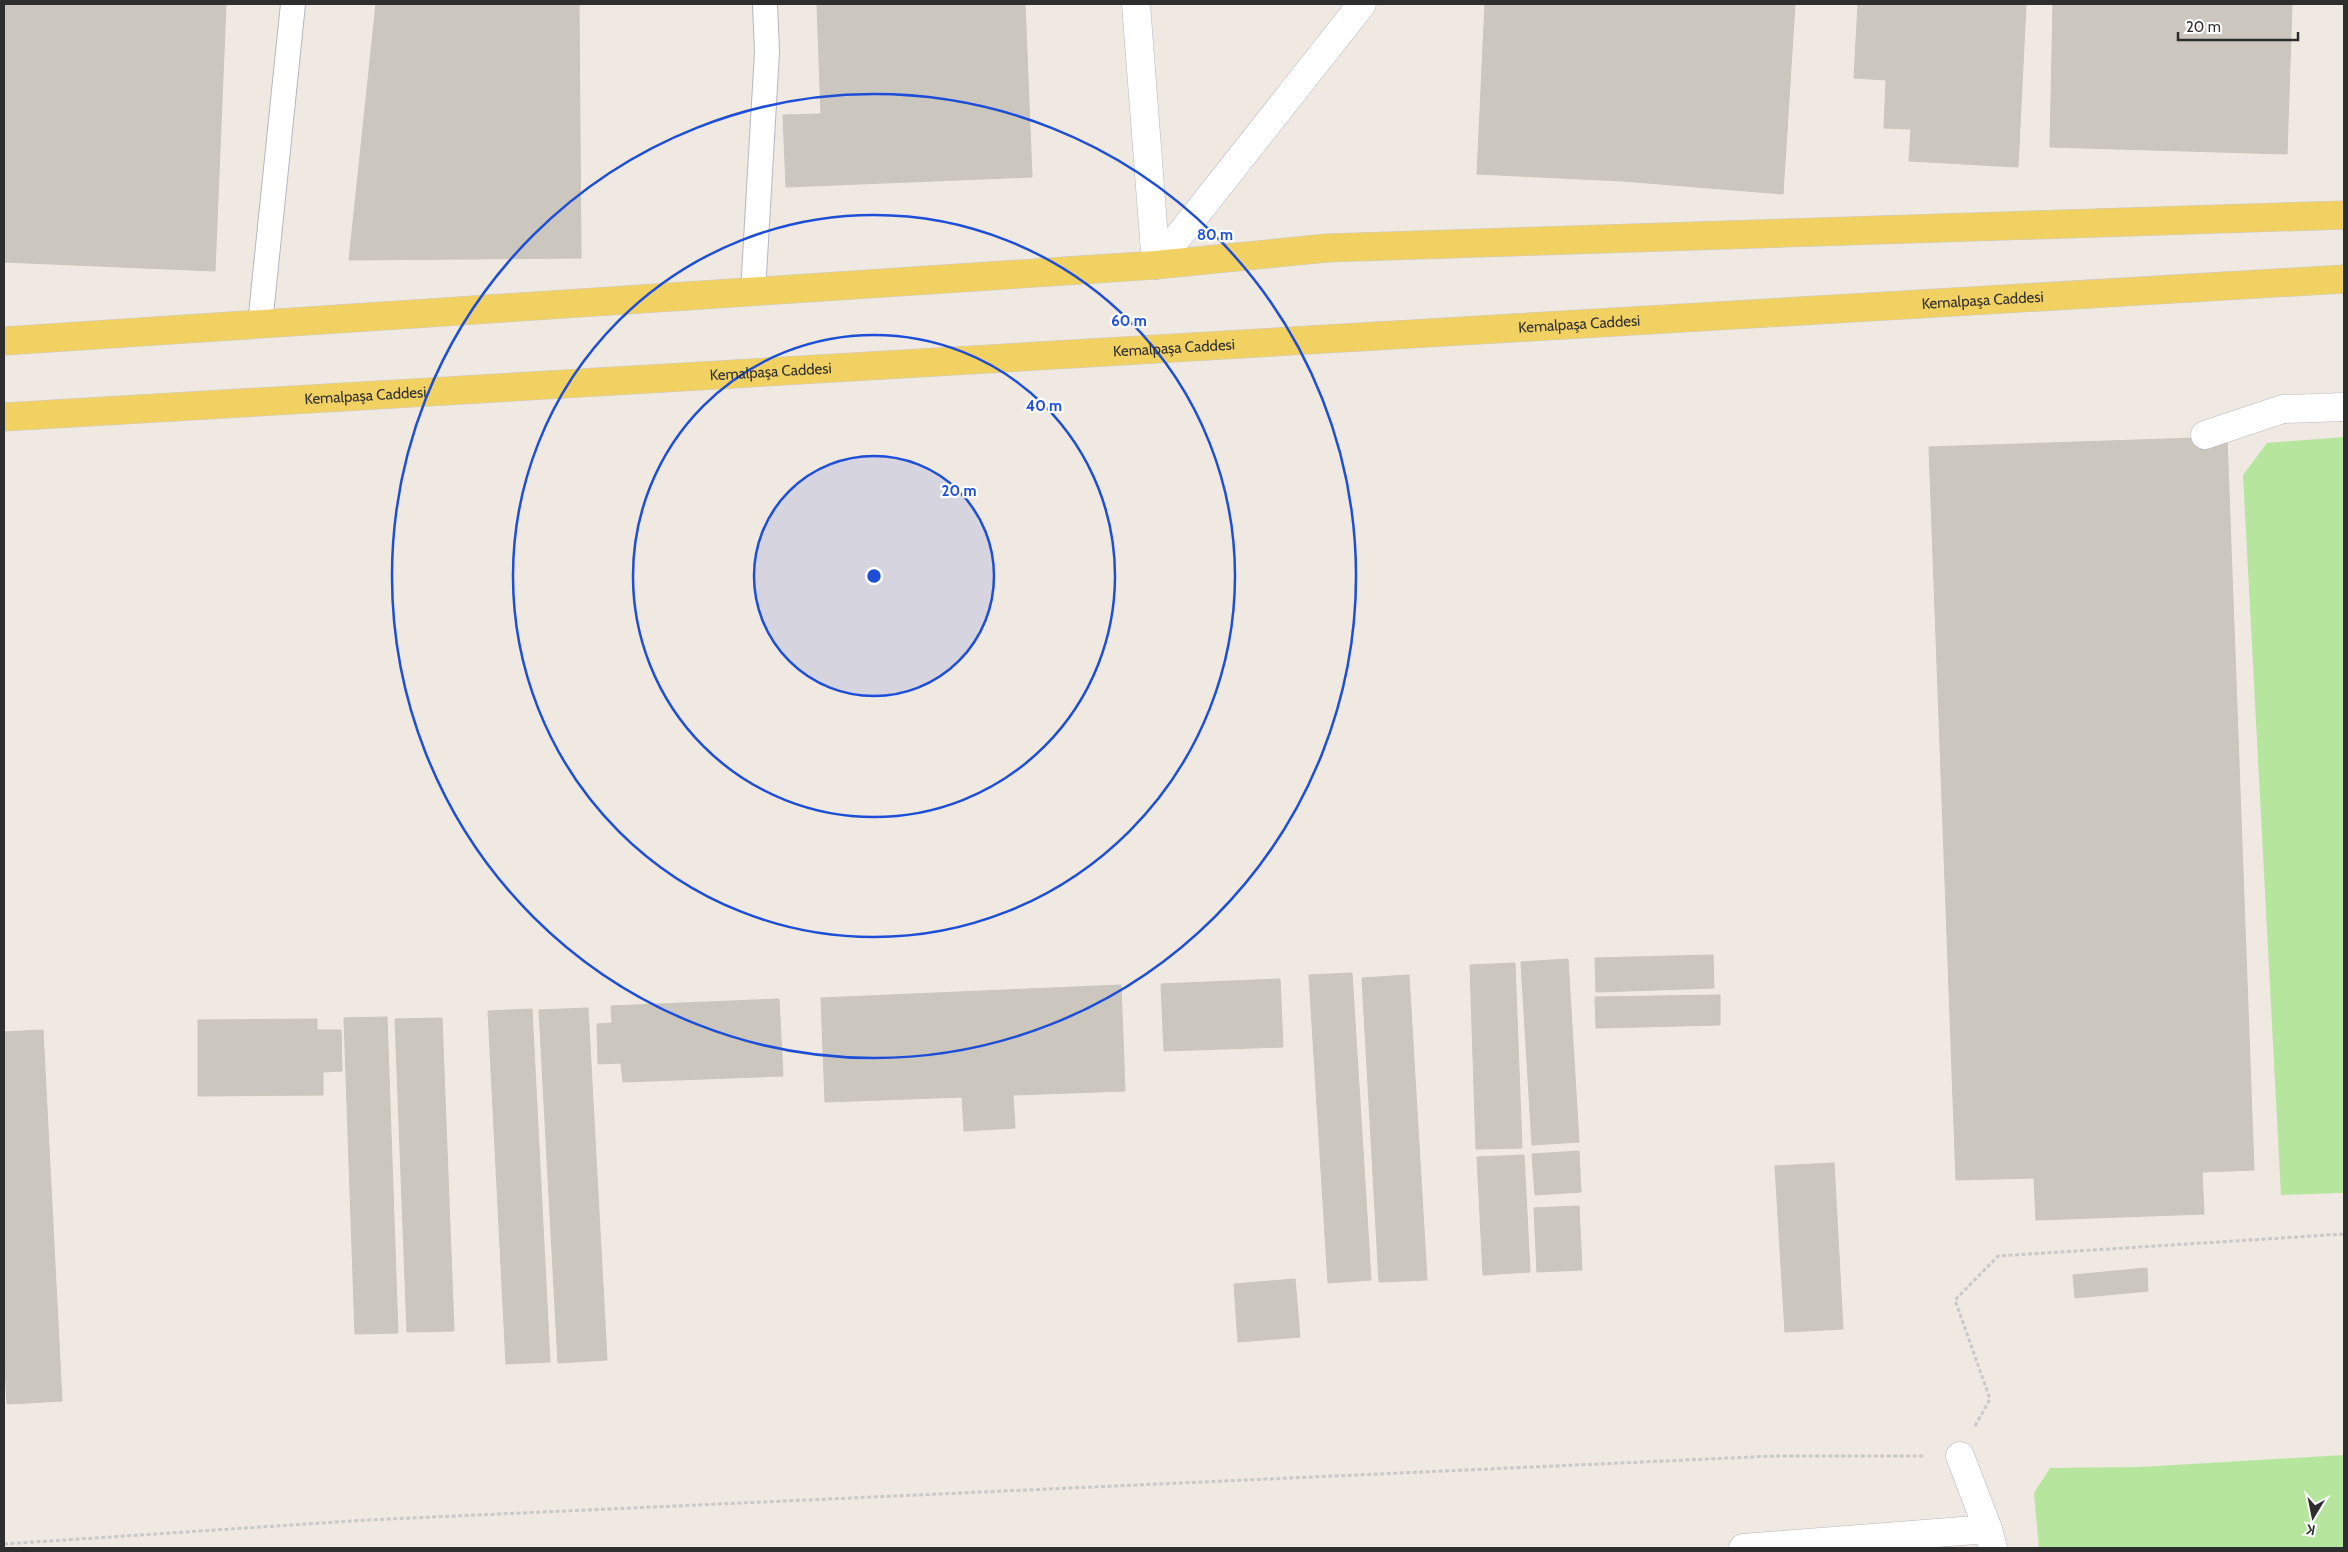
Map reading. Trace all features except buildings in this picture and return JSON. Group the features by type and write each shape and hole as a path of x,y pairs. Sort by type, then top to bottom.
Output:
{"main road":[{"path":"4,341 1156,266 1327,248 2344,215"},
{"name":"Kemalpaşa Caddesi","path":"4,417 2344,280"}],"street":[{"path":"1136,4 1156,266"},
{"path":"1156,266 1362,4"},
{"path":"2205,435 2283,409 2344,407"},
{"path":"1742,1548 1990,1539 1960,1456"}],"lane":[{"path":"260,324 293,4"},
{"path":"753,292 768,52 765,4"}],"path":[{"path":"4,1544 367,1520 1754,1457 1960,1456 1990,1399 1954,1300 1998,1256 2344,1234"}],"green space":[{"path":"2344,437 2344,1193 2281,1195 2243,475 2267,443"},
{"path":"2344,1455 2344,1548 2039,1548 2034,1493 2050,1468 2141,1467"}]}
